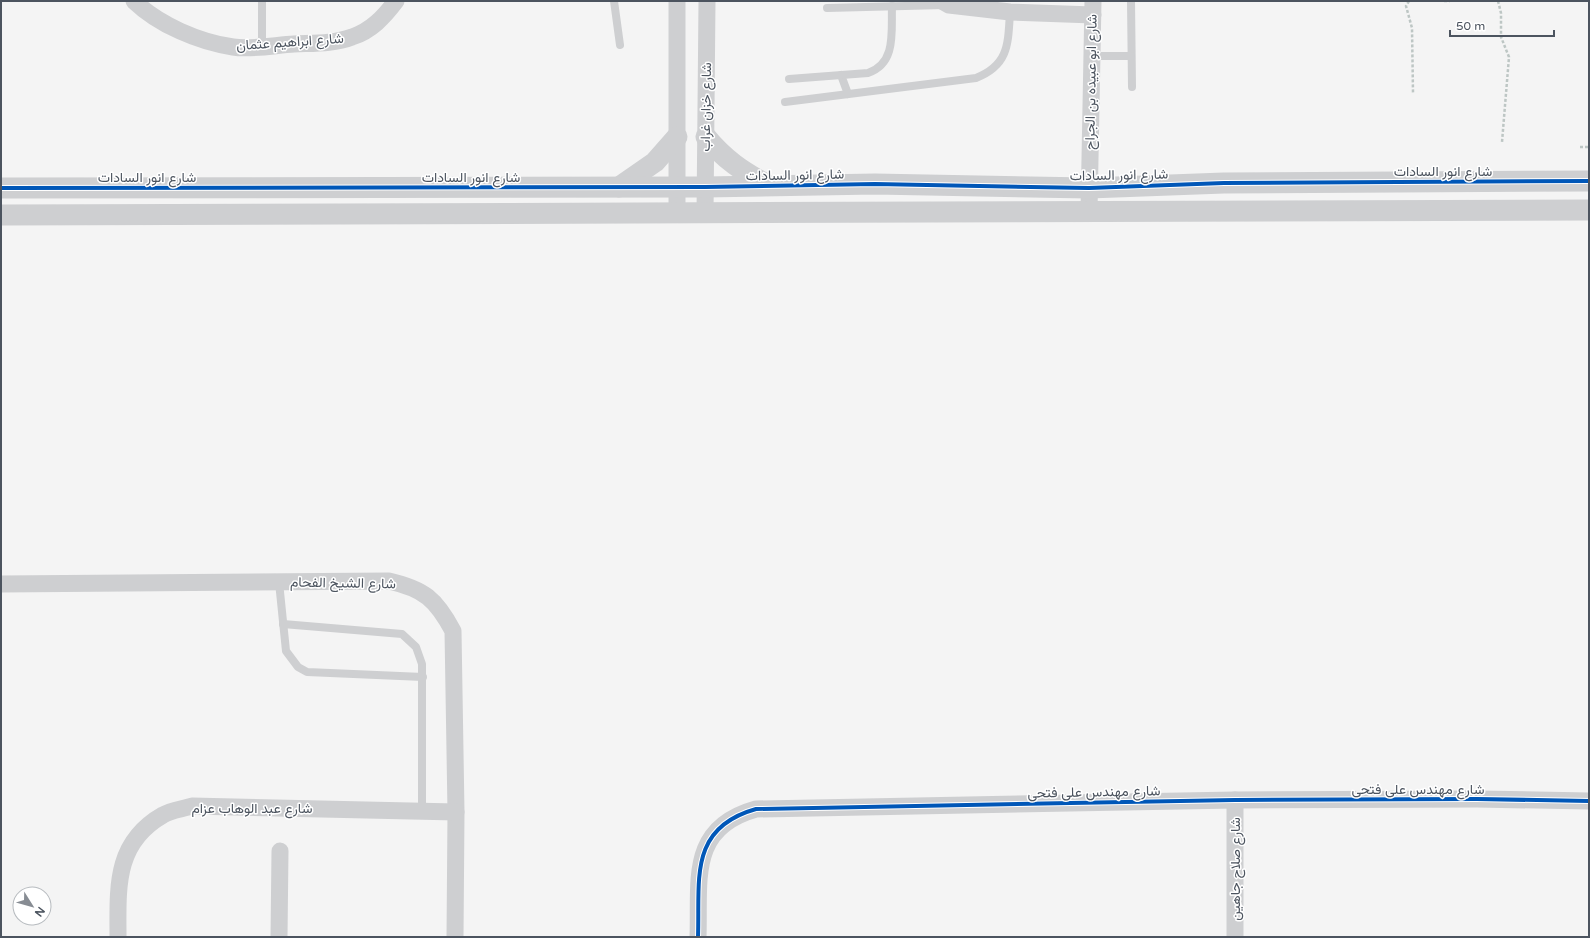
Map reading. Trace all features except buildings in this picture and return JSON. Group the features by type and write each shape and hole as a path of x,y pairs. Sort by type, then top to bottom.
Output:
{"street":[{"name":"شارع ابراهيم عثمان","path":"134,1 144,11 172,27 202,39 234,47 333,42 352,37 369,29 384,16 396,1"},
{"name":"شارع خزان غراب","path":"677,1 677,214"},
{"name":"شارع خزان غراب","path":"705,214 707,1"},
{"path":"945,3 1010,12 1093,8"},
{"name":"شارع ابو عبيده بن الجراح","path":"1089,211 1093,8"},
{"path":"619,188 655,162 677,136"},
{"path":"706,137 730,163 744,173 773,186"},
{"name":"شارع انور السادات","path":"1,188 619,188 875,184 1089,188 1224,183 1589,181"},
{"path":"1,215 705,214 1089,211 1589,210"},
{"name":"شارع الشيخ الفحام","path":"1,584 389,581 410,586 428,596 443,612 453,631 456,812 456,937"},
{"name":"شارع مهندس على فتحى","path":"698,937 701,859 708,840 721,825 737,814 756,809 1235,800 1477,799 1589,801"},
{"name":"شارع صلاح جاهين","path":"1235,800 1235,937"},
{"name":"شارع عبد الوهاب عزام","path":"118,937 118,888 124,858 140,833 164,814 192,806 456,812"},
{"path":"279,937 280,851"}],"lane":[{"path":"262,1 262,46"},
{"path":"614,1 620,45"},
{"path":"1131,1 1132,87"},
{"path":"827,8 945,3"},
{"path":"789,79 868,73 876,70 883,65 891,49 892,6"},
{"path":"785,102 976,78 987,74 1000,62 1007,47 1010,12"},
{"path":"1091,56 1131,56"},
{"path":"841,75 848,94"},
{"path":"279,582 286,652 298,667 307,672 423,677"},
{"path":"283,624 402,634 416,647 420,655 423,677 422,811"}],"path":[{"path":"1410,1 1406,6 1412,28 1413,93"},
{"path":"1444,1 1450,1"},
{"path":"1498,1 1501,17 1501,37 1509,57 1502,142"},
{"path":"1580,147 1589,147"}],"cycle path":[{"path":"1,188 705,187 875,184 1089,188 1224,183 1589,181"},
{"path":"698,937 699,876 702,859 708,843 719,829 734,818 756,809 1235,800 1477,799 1589,801"}]}
